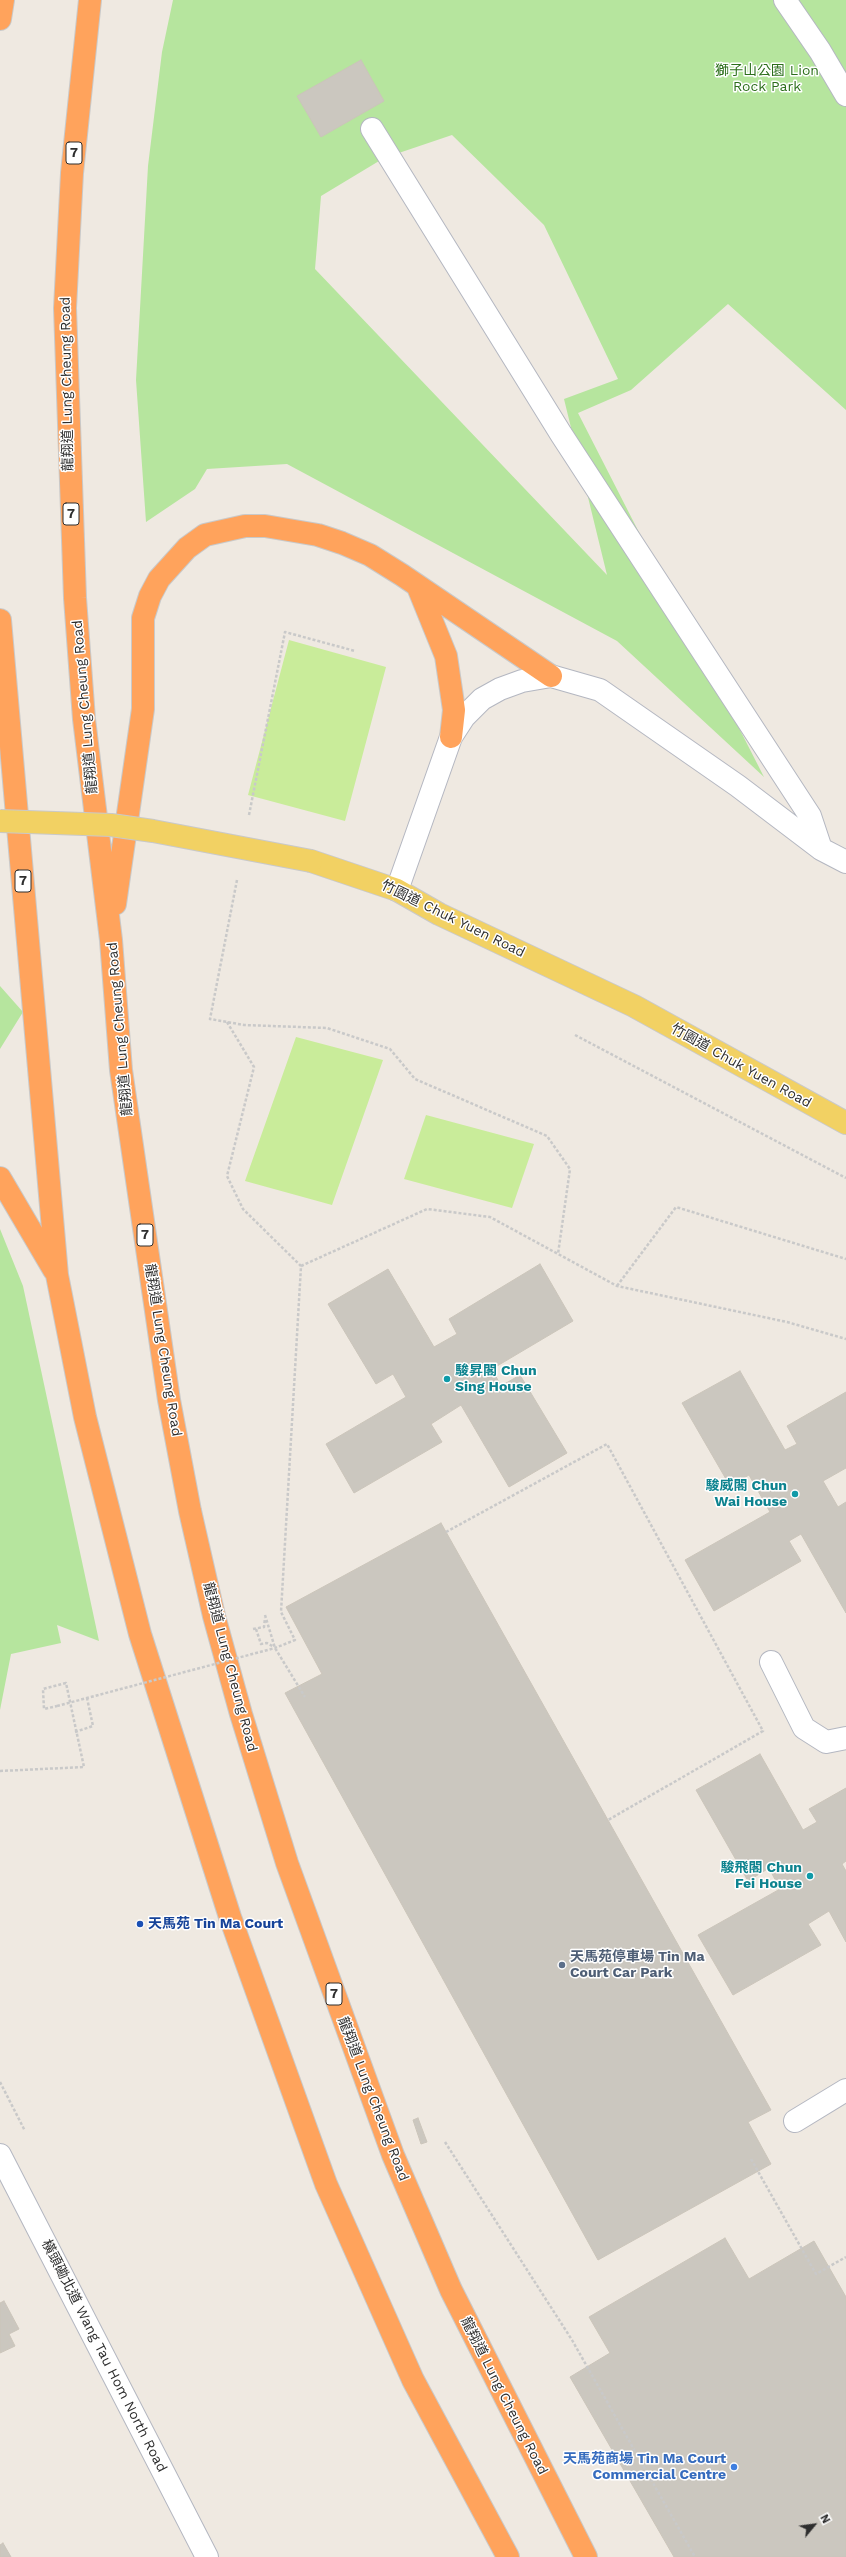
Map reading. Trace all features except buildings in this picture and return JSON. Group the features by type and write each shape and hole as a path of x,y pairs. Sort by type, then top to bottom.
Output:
{"highway":[{"path":"0,19 3,0"},
{"name":"龍翔道 Lung Cheung Road","path":"90,0 78,100 67,240 66,346 70,497 84,720 111,940 121,1070 169,1400 214,1616 241,1714 295,1887 398,2169 454,2297 586,2557"},
{"path":"111,940 123,839 143,709 143,618 150,596 173,562 205,535 245,526 265,526 290,530 342,543 370,555 551,676"},
{"path":"418,587 446,656 454,704 451,737"},
{"name":"7","path":"0,620 3,686 57,1275 84,1417 140,1634 230,1917 290,2089 326,2184 410,2373 508,2557"},
{"path":"0,1178 57,1275"}],"main road":[{"name":"竹園道 Chuk Yuen Road","path":"0,821 111,825 153,831 311,861 388,886 439,914 634,1006 846,1123"}],"street":[{"path":"785,0 820,51 846,95"},
{"path":"372,128 561,434 810,816 821,849"},
{"path":"388,886 451,737 464,717 482,699 500,688 522,681 551,676 600,690 738,786 821,849 846,862"},
{"path":"770,1662 804,1728 826,1742 846,1738"},
{"path":"795,2121 846,2090"},
{"name":"橫頭磡北道 Wang Tau Hom North Road","path":"0,2155 207,2557"}],"path":[{"path":"249,818 285,632 354,650"},
{"path":"238,872 210,1019 244,1025 327,1028 390,1049 415,1080 548,1136 570,1169 558,1254"},
{"path":"0,1771 84,1768 75,1732 66,1683 43,1689 44,1709 87,1698 275,1648 295,1640 281,1612 301,1266 243,1209 227,1176 254,1067 227,1022"},
{"path":"575,1035 846,1178"},
{"path":"617,1286 676,1207 846,1259"},
{"path":"301,1266 427,1209 490,1217 617,1286 787,1322 846,1339"},
{"path":"446,1532 607,1444 763,1731 608,1820"},
{"path":"249,1630 264,1627 266,1615 275,1648 305,1697"},
{"path":"256,1629 261,1644 267,1643 275,1648"},
{"path":"75,1732 93,1726 87,1698"},
{"path":"445,2142 572,2340 695,2557"},
{"path":"751,2159 816,2274 846,2257"}],"green space":[{"name":"獅子山公園 Lion Rock Park","path":"173,0 846,0 846,410 728,304 631,390 578,413 764,777 617,641 287,464 207,469 195,489 146,522 136,380 148,166 162,52","holes":["452,135 544,225 618,379 564,399 607,575 315,269 321,196 384,158"]},
{"path":"289,640 386,667 345,821 248,795"},
{"path":"0,986 23,1012 0,1049"},
{"path":"296,1037 383,1060 332,1205 245,1181"},
{"path":"426,1115 534,1144 512,1208 404,1179"},
{"path":"0,1229 23,1286 99,1641 57,1625 61,1643 11,1654 0,1710"}],"place":[{"name":"駿昇閣 Chun Sing House","path":"447,1379"},
{"name":"駿威閣 Chun Wai House","path":"795,1494"},
{"name":"駿飛閣 Chun Fei House","path":"810,1876"},
{"name":"天馬苑 Tin Ma Court","path":"140,1924"},
{"name":"天馬苑停車場 Tin Ma Court Car Park","path":"562,1965"},
{"name":"天馬苑商場 Tin Ma Court Commercial Centre","path":"734,2467"}]}
